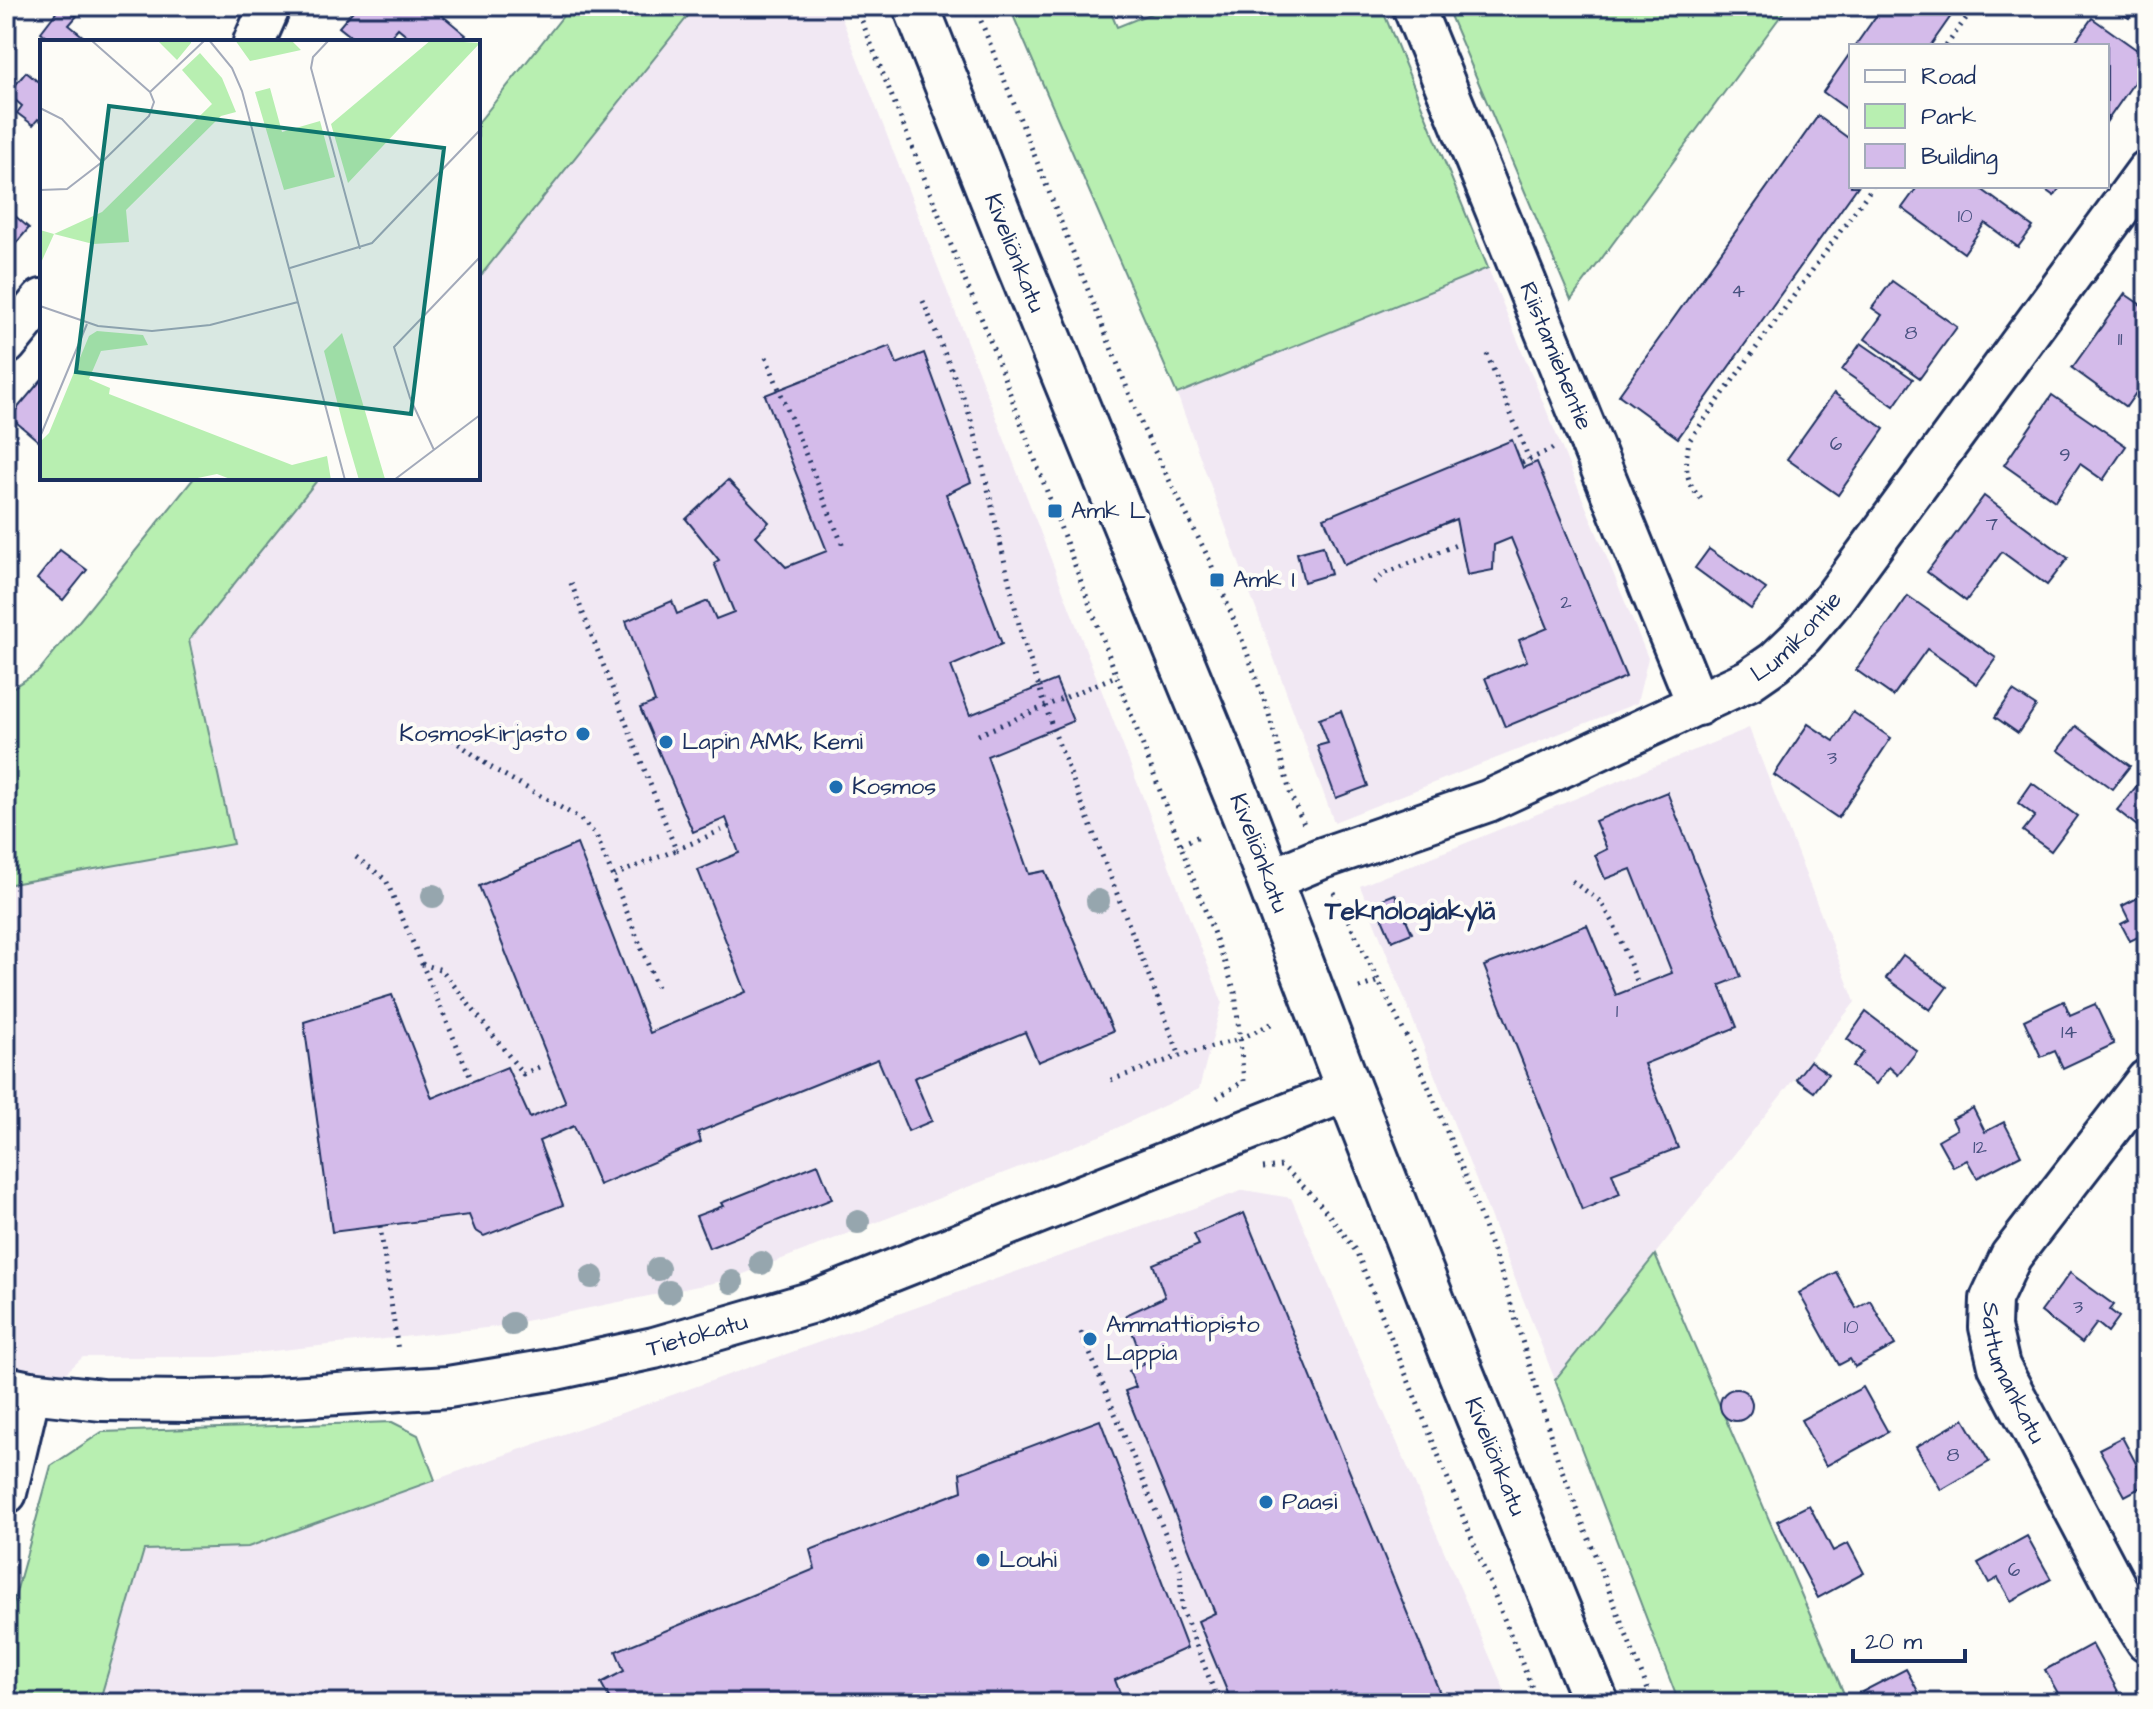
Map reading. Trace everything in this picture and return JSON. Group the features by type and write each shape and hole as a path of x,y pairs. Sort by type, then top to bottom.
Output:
{"main road":[{"name":"Kiveliönkatu","path":"916,6 1245,816 1451,1349 1596,1703"}],"street":[{"path":"255,40 270,6"},
{"name":"Riistamiehentie","path":"1413,6 1698,705"},
{"name":"Lumikontie","path":"1270,880 1320,859 1488,801 1698,705 1749,680 1775,662 1832,601 2147,171"},
{"path":"6,344 40,302"},
{"name":"Sattumankatu","path":"2147,1080 2011,1256 1991,1299 1990,1327 1999,1366 2147,1641"},
{"name":"Tietokatu","path":"18,1389 102,1400 188,1401 448,1387 556,1369 654,1348 813,1302 1349,1090"},
{"path":"6,1493 18,1389"}],"path":[{"path":"856,6 983,322 1235,992 1243,1081 1210,1103"},
{"path":"975,6 1143,428 1209,559 1245,647 1268,711 1291,796 1307,831"},
{"path":"1947,44 1975,6"},
{"path":"1701,499 1693,491 1686,472 1689,441 1872,188"},
{"path":"923,301 967,407 1021,633 1046,707 1180,1056"},
{"path":"1487,354 1529,459"},
{"path":"766,357 843,546"},
{"path":"1374,583 1383,574 1461,543"},
{"path":"571,583 676,850"},
{"path":"978,735 1118,675"},
{"path":"452,739 492,768 579,818 596,835 657,987"},
{"path":"613,876 729,827"},
{"path":"1181,844 1202,835"},
{"path":"356,857 386,880 470,1076"},
{"path":"1572,881 1601,902 1613,922 1639,986"},
{"path":"1337,899 1415,1054 1464,1173 1504,1281 1558,1460 1653,1703"},
{"path":"421,963 442,970 523,1074 539,1067"},
{"path":"1359,988 1379,981"},
{"path":"1111,1080 1240,1039 1273,1023"},
{"path":"1254,1169 1282,1166 1306,1188 1357,1253 1538,1703"},
{"path":"380,1226 400,1365"},
{"path":"1081,1332 1180,1569 1182,1609 1219,1703"}],"shaded area":[{"name":"Lapin AMK, Kemi","path":"696,6 837,6 1222,1002 1199,1089 1102,1135 728,1280 495,1327 217,1357 83,1357 6,1428 6,885 232,844 189,640 317,480 480,480 480,276"},
{"path":"1488,268 1648,658 1637,703 1334,822 1177,394"},
{"path":"1749,728 1855,1002 1555,1380 1360,886"},
{"name":"Ammattiopisto Lappia","path":"1244,1190 1291,1198 1510,1703 99,1703 144,1550 248,1547"}],"green space":[{"path":"571,6 696,6 480,276 480,120"},
{"path":"1009,6 1108,6 1117,27 1169,6 1381,6 1488,268 1177,394"},
{"path":"1446,6 1788,6 1571,300"},
{"path":"192,480 317,480 189,640 233,844 6,885 6,692 39,671"},
{"path":"1655,1255 1848,1703 1679,1703 1555,1380"},
{"path":"392,1422 418,1435 435,1480 248,1547 144,1550 99,1703 6,1703 6,1629 51,1466 102,1432"}],"building":[{"path":"61,6 77,16 69,25 88,40 51,40 41,32"},
{"path":"357,6 431,6 466,35 462,40 413,40 398,28 388,40 355,40 339,27"},
{"path":"1883,6 1958,6 1931,44 1856,44"},
{"path":"2109,6 2136,6 2129,18"},
{"path":"2092,18 2147,57 2147,64 2109,118 2109,44 2073,44"},
{"path":"1849,55 1849,111 1823,92"},
{"path":"26,72 40,83 40,120 33,125 17,113 22,106 8,94"},
{"path":"1818,116 1849,139 1849,188 1857,188 1678,438 1619,395"},
{"path":"1917,188 1980,188 2033,227 2018,247 1985,223 1964,253 1902,208"},
{"path":"2043,188 2060,188 2054,196"},
{"path":"6,208 29,228 6,255"},
{"path":"1892,281 1957,327 1920,378 1865,339 1882,315 1872,308"},
{"path":"2125,294 2147,309 2147,377 2126,407 2072,368"},
{"path":"1861,343 1913,379 1894,406 1842,370"},
{"name":"Kosmos","path":"890,346 897,364 924,353 971,482 946,494 1002,644 951,666 970,715 1056,680 1073,721 987,756 1029,874 1045,871 1113,1031 1038,1062 1025,1032 914,1078 932,1121 908,1131 878,1059 698,1132 701,1142 599,1185 574,1126 539,1141 563,1205 484,1236 475,1230 469,1215 332,1232 304,1022 392,995 432,1098 507,1067 530,1118 566,1103 479,886 577,844 650,1033 746,992 698,870 739,853 726,818 693,832 640,708 655,702 626,621 672,601 677,614 708,601 716,619 734,612 714,563 719,560 686,519 728,480 769,522 756,536 786,567 827,551 765,395"},
{"path":"40,381 40,442 10,417"},
{"path":"1834,393 1884,429 1838,495 1787,459"},
{"path":"2052,395 2126,446 2103,480 2080,464 2055,501 2004,465"},
{"path":"1512,440 1523,468 1537,462 1626,677 1505,727 1485,678 1527,661 1519,640 1548,628 1511,538 1494,545 1493,570 1467,575 1456,519 1344,565 1324,518"},
{"path":"1984,496 2068,558 2047,585 2002,552 1966,601 1927,572"},
{"path":"1323,546 1331,574 1304,582 1297,553"},
{"path":"1709,549 1766,589 1751,609 1695,568"},
{"path":"60,550 87,570 63,600 37,579"},
{"path":"1908,596 1996,658 1977,684 1927,649 1893,696 1856,670"},
{"path":"2013,691 2036,706 2018,733 1995,717"},
{"path":"1341,711 1368,786 1336,798 1317,746 1328,743 1319,719"},
{"path":"1853,712 1891,738 1838,818 1774,775 1808,724 1834,741"},
{"path":"2076,726 2130,766 2112,789 2058,750"},
{"path":"2144,777 2147,780 2147,834 2117,810"},
{"path":"2032,783 2077,816 2051,851 2023,831 2035,816 2018,803"},
{"path":"1667,792 1741,977 1720,985 1737,1027 1644,1064 1678,1148 1612,1173 1620,1194 1582,1210 1484,966 1587,925 1616,995 1672,973 1631,869 1605,879 1595,855 1607,849 1595,821"},
{"path":"2147,893 2147,949 2140,936 2130,941 2121,924 2129,920 2122,906"},
{"path":"1395,894 1412,933 1392,941 1375,902"},
{"path":"1903,955 1947,987 1930,1010 1886,978"},
{"path":"2064,1001 2070,1015 2095,1004 2114,1044 2063,1068 2055,1051 2041,1057 2024,1020"},
{"path":"1866,1012 1917,1051 1898,1075 1889,1067 1876,1084 1852,1066 1864,1052 1847,1039"},
{"path":"1810,1061 1828,1074 1814,1092 1796,1079"},
{"path":"1973,1108 1985,1132 2004,1122 2021,1155 1977,1178 1967,1160 1953,1167 1938,1140 1957,1129 1952,1119"},
{"path":"818,1164 832,1199 709,1248 696,1216"},
{"name":"Paasi","path":"1244,1213 1444,1703 1232,1703 1198,1621 1215,1613 1125,1391 1136,1387 1129,1371 1144,1364 1126,1315 1165,1297 1153,1264 1199,1245 1194,1234"},
{"path":"1836,1272 1856,1308 1870,1300 1895,1345 1855,1367 1850,1359 1839,1365 1799,1293"},
{"path":"2070,1273 2114,1305 2110,1310 2119,1317 2108,1332 2097,1323 2082,1343 2041,1312"},
{"path":"1863,1387 1888,1432 1826,1466 1801,1420"},
{"path":"1736,1389 1747,1394 1752,1405 1747,1416 1736,1421 1725,1416 1720,1405 1725,1394"},
{"path":"1964,1419 1989,1462 1941,1490 1916,1447"},
{"name":"Louhi","path":"1100,1420 1187,1648 1115,1680 1124,1703 612,1703 601,1683 624,1671 616,1651 815,1569 810,1550 962,1491 960,1473"},
{"path":"2122,1437 2147,1484 2125,1496 2099,1449"},
{"path":"1809,1505 1833,1551 1848,1543 1864,1573 1818,1598 1777,1521"},
{"path":"2027,1536 2051,1579 2011,1601 1998,1578 1989,1583 1978,1563"},
{"path":"2092,1644 2119,1693 2101,1703 2050,1703 2048,1701 2059,1695 2045,1670"},
{"path":"1906,1669 1920,1695 1904,1703 1860,1703 1856,1695"}],"place":[{"name":"Amk L","path":"1055,511"},
{"name":"Amk I","path":"1217,580"},
{"name":"Kosmoskirjasto","path":"583,734"},
{"name":"Lapin AMK, Kemi","path":"666,742"},
{"name":"Kosmos","path":"836,787"},
{"name":"Ammattiopisto Lappia","path":"1090,1339"},
{"name":"Paasi","path":"1266,1502"},
{"name":"Louhi","path":"983,1560"}],"district":[{"name":"Teknologiakylä","path":"1410,911"}]}
